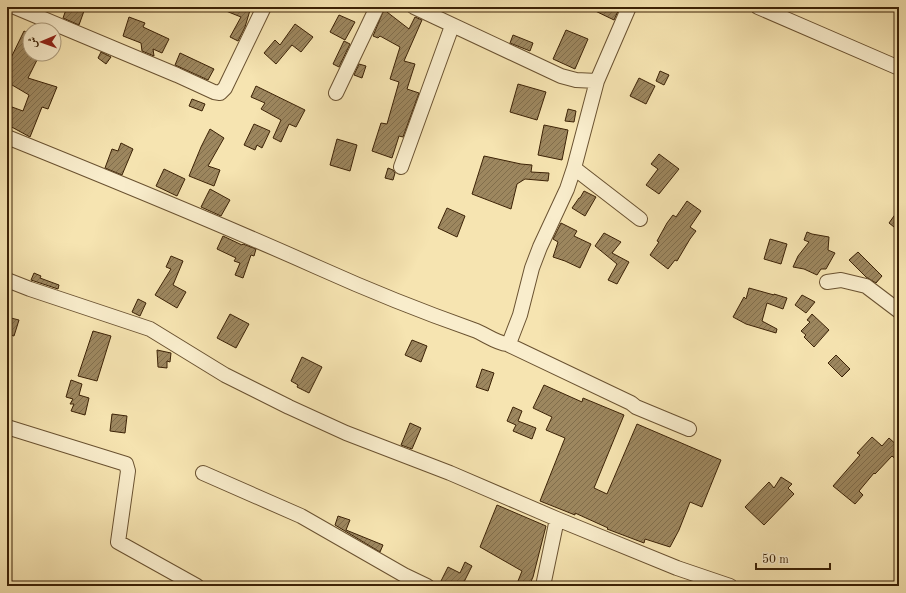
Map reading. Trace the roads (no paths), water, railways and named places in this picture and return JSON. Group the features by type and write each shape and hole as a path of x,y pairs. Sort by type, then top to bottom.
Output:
{"street":[{"path":"15,7 214,92 220,93 225,88 264,7"},
{"path":"336,93 377,7"},
{"path":"414,7 561,76 576,80 597,81"},
{"path":"507,344 510,341 520,315 532,268 540,247 565,195 574,168 597,81 629,7"},
{"path":"758,7 776,10 899,68"},
{"path":"401,167 452,26"},
{"path":"7,137 242,233 407,306 479,332 631,403 636,407 689,429"},
{"path":"574,168 640,219"},
{"path":"7,280 150,329 225,374 289,407 346,433 450,473 677,568 730,586"},
{"path":"826,282 841,280 866,286 899,311"},
{"path":"7,427 126,464 128,471 118,542 197,586"},
{"path":"203,473 301,516 404,576 427,586"},
{"path":"543,586 558,519"}]}
